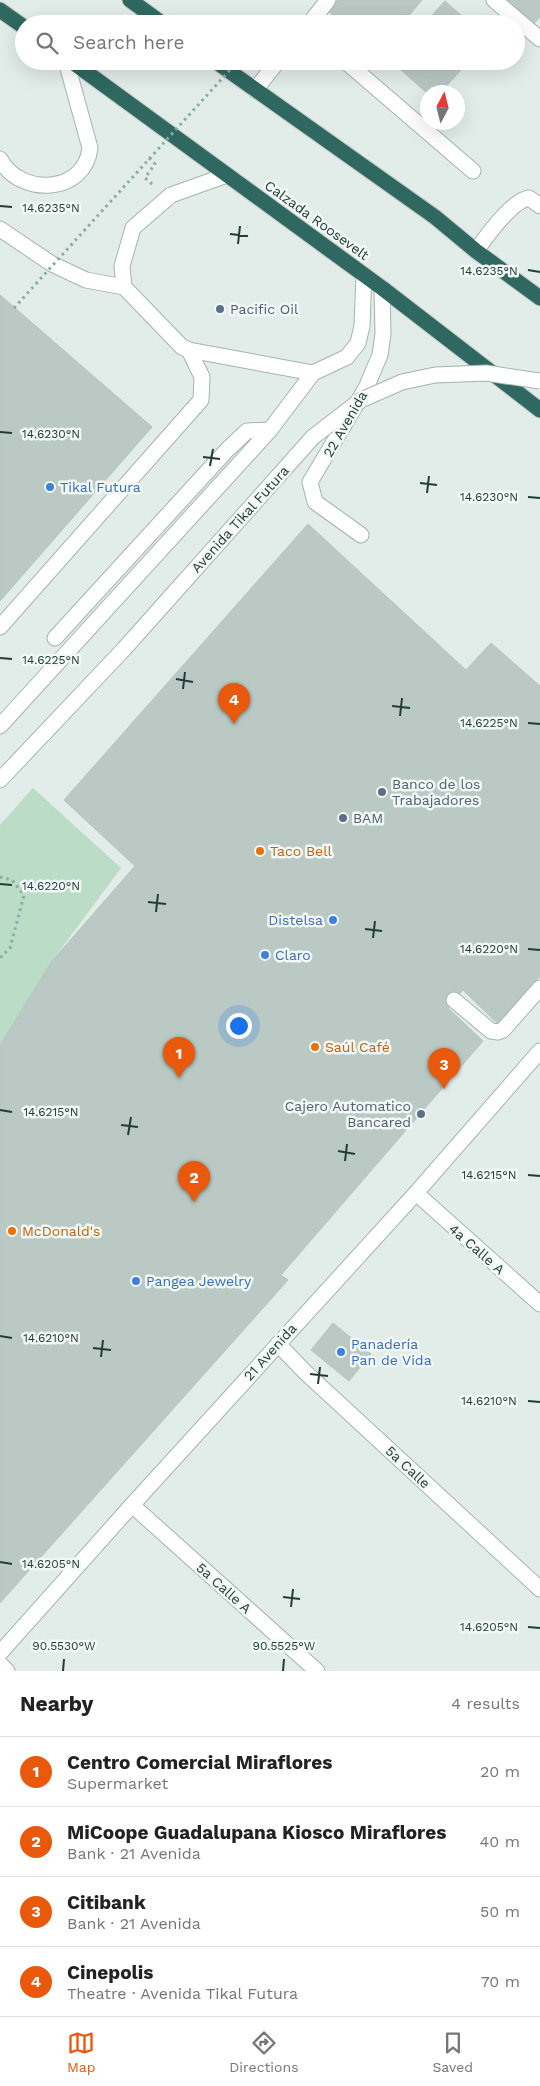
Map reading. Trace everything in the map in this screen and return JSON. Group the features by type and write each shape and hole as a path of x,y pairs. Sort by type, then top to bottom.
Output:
{"highway":[{"path":"130,0 151,15"},
{"path":"0,10 15,21"},
{"name":"Calzada Roosevelt","path":"83,70 382,288 538,411"},
{"path":"227,70 435,218 540,298"}],"street":[{"path":"316,15 328,0"},
{"path":"494,0 512,15"},
{"path":"0,22 15,24"},
{"path":"525,26 540,39"},
{"path":"0,160 4,167 26,183 54,185 78,174 89,160 90,148 68,70"},
{"path":"255,90 271,70"},
{"path":"355,70 473,171"},
{"path":"124,287 122,266 133,228 171,196 227,175"},
{"path":"476,251 495,226 522,200 529,198 540,206"},
{"path":"0,229 52,264 86,280 124,287 182,347 189,350 313,373"},
{"path":"0,726 270,430 313,373 347,357 358,343 362,326 364,275"},
{"name":"22 Avenida","path":"361,535 315,502 310,482 366,388 380,354 383,334 382,288"},
{"path":"0,627 201,400 202,377 189,350"},
{"name":"Avenida Tikal Futura","path":"0,780 124,649 313,437 361,400 402,382 435,375 486,373 540,381"},
{"path":"55,638 227,450 247,431 270,430"},
{"path":"454,1000 491,1031 498,1032 503,1030 540,988"},
{"name":"21 Avenida","path":"0,1653 538,1057"},
{"name":"4a Calle A","path":"416,1193 540,1304"},
{"name":"5a Calle","path":"278,1344 305,1372 540,1588"},
{"name":"5a Calle A","path":"132,1505 317,1671"},
{"path":"0,1664 7,1671"}],"path":[{"path":"14,308 230,70"},
{"path":"145,178 155,164 149,158"},
{"path":"0,877 12,880 24,895 10,948 0,958"}],"green space":[{"path":"33,788 121,868 52,961 0,1045 0,825"}],"building":[{"path":"338,0 422,0 410,15 333,15 328,11"},
{"path":"502,0 540,0 540,17 532,26 525,20 525,15 519,15"},
{"path":"445,1 461,15 432,15"},
{"path":"401,70 461,70 447,85 420,85 420,87"},
{"name":"Tikal Futura","path":"0,295 152,427 0,601"},
{"path":"308,524 466,670 491,643 540,686 540,976 498,1024 463,990 454,1000 448,1008 483,1041 281,1275 288,1280 0,1603 0,1045 52,961 135,866 64,800"},
{"name":"Panadería Pan de Vida","path":"333,1323 371,1354 349,1381 311,1350"}],"place":[{"name":"Pacific Oil","path":"220,309"},
{"name":"Tikal Futura","path":"50,487"},
{"name":"Cinepolis","path":"234,724"},
{"name":"Banco de los Trabajadores","path":"382,792"},
{"name":"BAM","path":"343,818"},
{"name":"Taco Bell","path":"260,851"},
{"name":"Distelsa","path":"333,920"},
{"name":"Claro","path":"265,955"},
{"name":"Saúl Café","path":"315,1047"},
{"name":"Centro Comercial Miraflores","path":"179,1078"},
{"name":"Citibank","path":"444,1089"},
{"name":"Cajero Automatico Bancared","path":"421,1114"},
{"name":"MiCoope Guadalupana Kiosco Miraflores","path":"194,1202"},
{"name":"McDonald's","path":"12,1231"},
{"name":"Pangea Jewelry","path":"136,1281"},
{"name":"Panadería Pan de Vida","path":"341,1352"}]}
